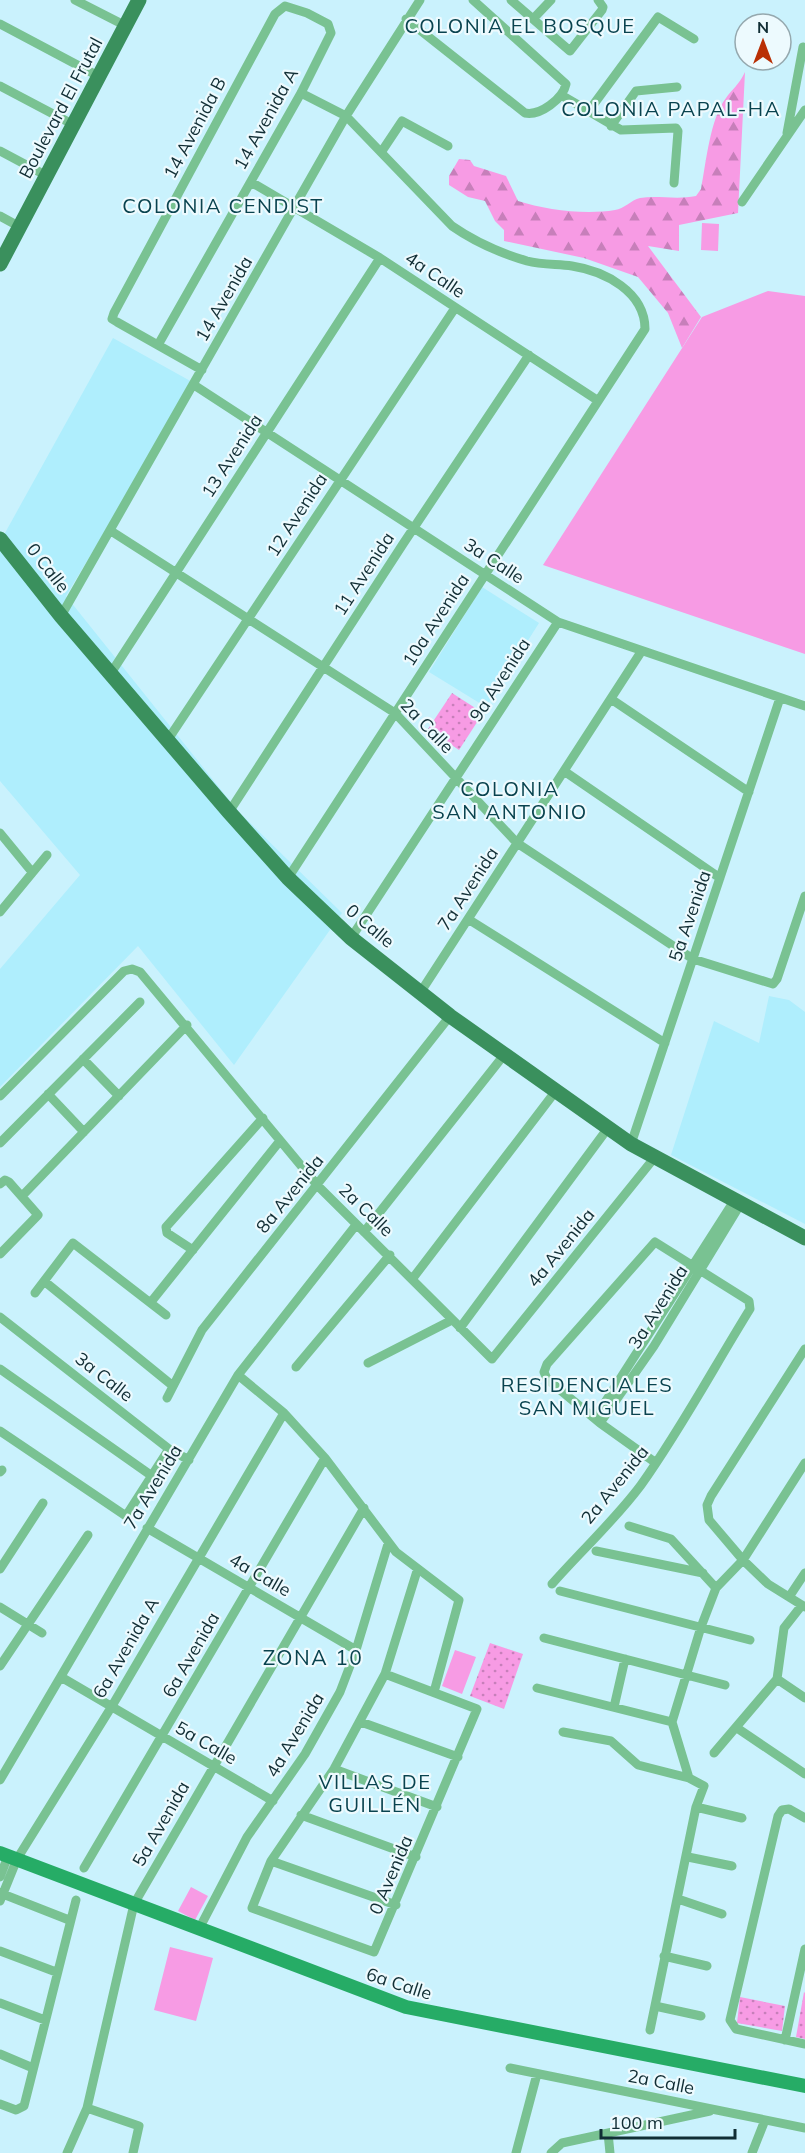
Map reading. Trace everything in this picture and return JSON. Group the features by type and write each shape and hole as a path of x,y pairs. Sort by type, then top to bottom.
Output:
{"main road":[{"name":"Boulevard El Frutal","path":"0,264 139,0"},
{"name":"0 Calle","path":"0,539 61,616 229,812 288,878 351,938 450,1016 631,1144 805,1238"},
{"name":"6a Calle","path":"8,1856 380,1999 427,2013 567,2038 805,2086"}],"street":[{"path":"75,0 126,26"},
{"name":"14 Avenida","path":"61,616 346,116 420,0"},
{"path":"406,19 525,113 533,115 540,112 561,95 566,84 473,0"},
{"path":"511,0 570,51 602,10 603,7 598,0"},
{"path":"533,19 551,0"},
{"name":"14 Avenida B","path":"158,345 112,319 275,14 285,6 308,13 328,24 331,33"},
{"path":"588,112 655,19 662,17 694,39"},
{"path":"0,24 100,77"},
{"name":"14 Avenida A","path":"158,345 301,93 331,33"},
{"path":"786,138 802,47"},
{"path":"0,86 75,125"},
{"path":"611,126 636,91 676,87"},
{"path":"301,93 346,116 382,151 402,121 448,146"},
{"path":"561,95 611,126 629,131 676,128 678,131 674,183"},
{"path":"742,202 805,110"},
{"name":"10a Avenida","path":"288,878 645,329 645,318 640,305 627,289 611,279 572,266 529,262 468,237 452,226 382,151"},
{"path":"0,152 47,176"},
{"name":"4a Calle","path":"251,182 380,258 597,400"},
{"path":"0,216 20,227"},
{"name":"13 Avenida","path":"111,673 380,258"},
{"name":"12 Avenida","path":"167,741 339,480 456,309"},
{"path":"158,345 202,370"},
{"name":"11 Avenida","path":"229,812 322,667 529,356"},
{"name":"3a Calle","path":"194,385 558,622 641,652 805,705"},
{"name":"2a Calle","path":"111,531 248,621 395,713 517,843 693,959 773,984 777,979 805,896"},
{"name":"9a Avenida","path":"351,938 558,622"},
{"name":"7a Avenida","path":"420,993 641,652"},
{"name":"5a Avenida","path":"631,1144 780,698"},
{"path":"611,699 749,792"},
{"path":"564,771 720,878"},
{"path":"0,832 32,872"},
{"path":"1,908 47,855"},
{"path":"468,918 665,1043"},
{"name":"2a Calle","path":"0,1096 124,971 132,969 140,972 187,1025 263,1118 279,1142 318,1186 360,1229 390,1255 492,1359"},
{"path":"0,1143 140,1002"},
{"name":"8a Avenida","path":"167,1398 202,1330 450,1016"},
{"path":"22,1195 187,1025"},
{"name":"7a Avenida","path":"0,1780 238,1375 504,1055"},
{"path":"83,1059 119,1096"},
{"path":"413,1278 555,1092"},
{"path":"48,1094 84,1132"},
{"path":"194,1250 167,1233 166,1227 263,1118"},
{"path":"460,1328 608,1128"},
{"path":"151,1302 279,1142"},
{"name":"4a Avenida","path":"492,1359 655,1157"},
{"path":"0,1184 5,1180 9,1182 38,1215 0,1254"},
{"name":"3a Avenida","path":"598,1421 654,1346 697,1267 737,1203"},
{"path":"656,1463 598,1421 547,1378 544,1372 547,1364 651,1244 660,1243 697,1267"},
{"path":"35,1293 73,1244 166,1315"},
{"path":"296,1367 390,1255"},
{"name":"3a Avenida","path":"598,1421 645,1340 697,1267"},
{"name":"2a Avenida","path":"552,1584 639,1487 750,1309 749,1301 697,1267"},
{"path":"44,1281 173,1386"},
{"name":"3a Calle","path":"0,1317 169,1449 189,1460"},
{"path":"368,1363 452,1320"},
{"path":"645,1340 654,1346"},
{"path":"714,1753 777,1679 784,1628 803,1606 768,1584 743,1560 709,1520 707,1510 711,1496 805,1348"},
{"path":"0,1369 152,1476"},
{"path":"238,1375 284,1413 325,1458 364,1508 388,1544 417,1571 459,1600 435,1692 386,1674"},
{"name":"6a Avenida A","path":"0,1877 8,1856 112,1706 284,1413"},
{"path":"0,1431 126,1516 169,1449"},
{"name":"6a Avenida","path":"84,1868 325,1458"},
{"path":"689,1779 672,1722 701,1628 716,1588 743,1560 805,1463"},
{"path":"0,1569 43,1503"},
{"name":"5a Avenida","path":"67,2153 87,2108 134,1904 364,1508"},
{"path":"629,1526 671,1539 716,1588"},
{"name":"4a Calle","path":"147,1528 356,1650"},
{"path":"0,1666 88,1535"},
{"name":"4a Avenida","path":"199,1929 247,1837 305,1754 340,1692 356,1650 388,1544"},
{"path":"596,1551 703,1573"},
{"path":"396,1905 271,1861 334,1769 386,1674 417,1571"},
{"path":"789,1597 805,1574"},
{"path":"561,1591 750,1640"},
{"path":"0,1606 42,1633"},
{"path":"544,1638 725,1685"},
{"path":"614,1707 625,1659"},
{"name":"5a Calle","path":"61,1677 273,1801"},
{"path":"777,1679 805,1698"},
{"path":"537,1688 672,1722"},
{"name":"0 Avenida","path":"271,1861 252,1908 374,1952 396,1905 477,1709 435,1692"},
{"path":"361,1722 458,1757"},
{"path":"737,1728 805,1774"},
{"path":"562,1732 611,1741 638,1765 689,1779 704,1786 696,1807 688,1857 664,1956 650,2030"},
{"path":"334,1769 437,1807"},
{"path":"696,1807 742,1818"},
{"path":"805,1818 789,1809 782,1810 778,1816 730,2018 736,2029 805,2044"},
{"path":"301,1815 416,1857"},
{"name":"6a Avenida A","path":"1,1896 8,1856"},
{"path":"688,1857 732,1866"},
{"path":"1,1896 69,1920"},
{"path":"678,1899 722,1914"},
{"path":"0,2104 15,2110 24,2106 69,1920 76,1900"},
{"path":"785,2040 805,1949"},
{"path":"0,1951 56,1972"},
{"path":"664,1956 707,1966"},
{"path":"0,2003 45,2020"},
{"path":"655,2006 701,2016"},
{"path":"0,2054 33,2068"},
{"name":"2a Calle","path":"510,2068 805,2128"},
{"path":"516,2153 537,2074"},
{"path":"87,2108 139,2126 133,2153"},
{"path":"551,2153 562,2143 716,2110"},
{"path":"752,2153 765,2120"},
{"path":"608,2133 610,2153"}],"shaded area":[{"path":"113,338 194,383 66,596 238,811 342,913 234,1065 138,946 0,1087 0,969 80,875 0,781 0,542"},
{"path":"482,587 539,623 486,707 429,672"},
{"path":"769,996 789,1000 805,1012 805,1224 671,1155 714,1021 759,1043"}],"green space":[{"path":"745,72 738,213 679,225 679,251 648,246 701,317 682,348 668,313 638,277 584,258 504,241 504,230 495,221 485,201 468,197 449,185 449,176 459,159 470,160 474,166 506,176 518,201 553,209 579,212 603,211 618,209 640,198 696,196 701,189 716,117 726,98"},
{"path":"702,223 719,224 718,251 701,250"},
{"path":"768,291 805,296 805,654 543,565 702,317"},
{"path":"452,693 483,713 459,750 428,729"},
{"path":"490,1643 523,1654 504,1709 470,1696"},
{"path":"455,1650 476,1657 462,1694 442,1686"},
{"path":"191,1887 208,1896 195,1920 178,1911"},
{"path":"170,1947 213,1958 196,2021 154,2010"},
{"path":"805,1993 805,2039 796,2037"},
{"path":"740,1997 785,2006 782,2031 737,2023"}],"district":[{"name":"COLONIA EL BOSQUE","path":"520,26"},
{"name":"COLONIA PAPAL-HA","path":"671,109"},
{"name":"COLONIA CENDIST","path":"223,206"},
{"name":"COLONIA SAN ANTONIO","path":"510,800"},
{"name":"RESIDENCIALES SAN MIGUEL","path":"587,1396"},
{"name":"ZONA 10","path":"313,1658"},
{"name":"VILLAS DE GUILLÉN","path":"375,1794"}]}
